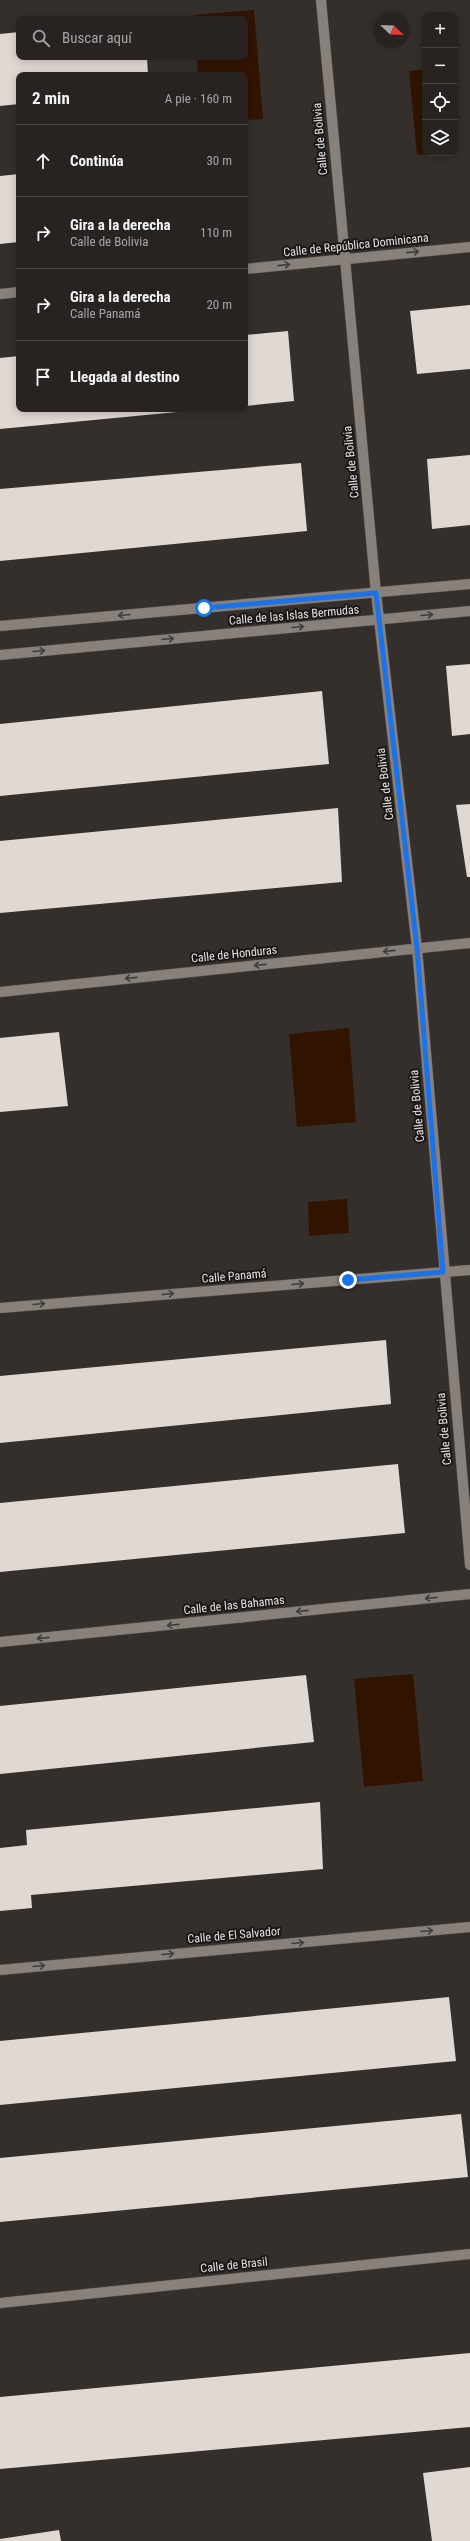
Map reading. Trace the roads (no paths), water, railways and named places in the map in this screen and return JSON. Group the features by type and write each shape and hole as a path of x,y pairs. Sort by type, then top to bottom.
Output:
{"street":[{"name":"Calle de Bolivia","path":"321,0 376,593 417,948 443,1272 470,1566"},
{"name":"Calle de República Dominicana","path":"248,269 470,247"},
{"path":"0,294 16,292"},
{"name":"Calle de las Islas Bermudas","path":"0,626 470,584"},
{"name":"Calle de las Islas Bermudas","path":"0,655 470,611"},
{"name":"Calle de Honduras","path":"0,992 470,943"},
{"name":"Calle Panamá","path":"0,1308 470,1270"},
{"name":"Calle de las Bahamas","path":"0,1642 470,1594"},
{"name":"Calle de El Salvador","path":"0,1970 470,1927"},
{"name":"Calle de Brasil","path":"0,2303 470,2254"}]}
